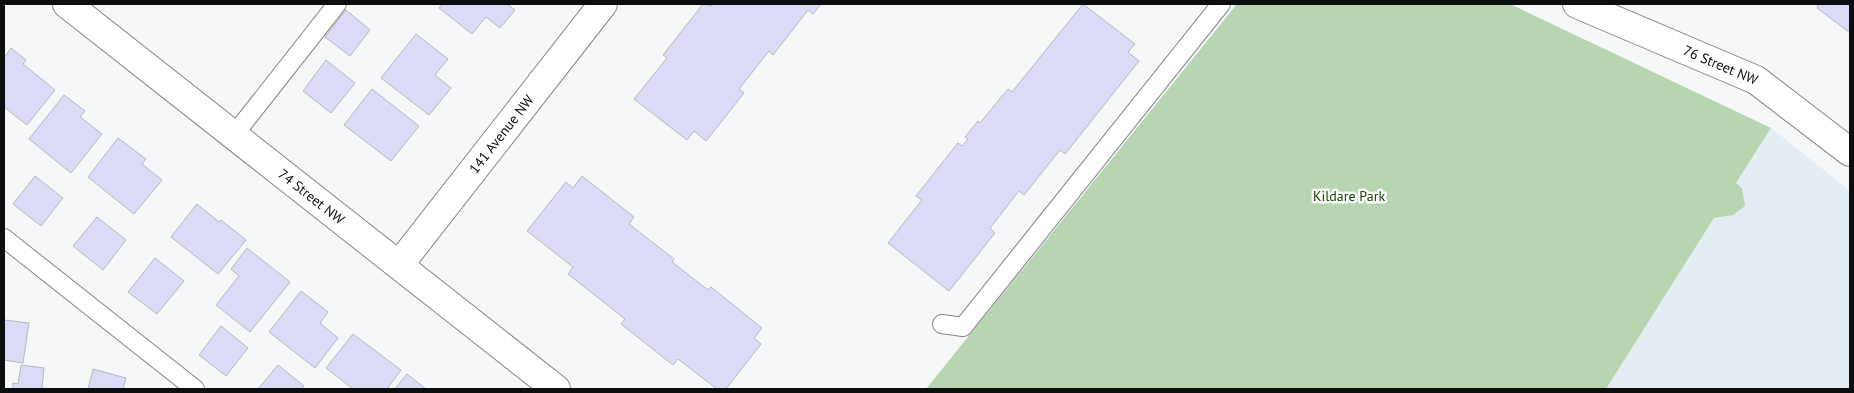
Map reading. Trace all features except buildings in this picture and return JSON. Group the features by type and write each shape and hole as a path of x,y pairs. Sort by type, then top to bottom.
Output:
{"street":[{"name":"74 Street NW","path":"66,4 556,389"},
{"name":"141 Avenue NW","path":"399,265 603,4"},
{"name":"76 Street NW","path":"1577,4 1756,80 1850,152"}],"lane":[{"path":"234,135 337,4"},
{"path":"942,324 963,327 1221,4"},
{"path":"4,238 195,389"}],"shaded area":[{"path":"1771,128 1850,191 1850,389 1606,389"}],"green space":[{"name":"Kildare Park","path":"1237,4 1510,4 1771,128 1736,183 1742,188 1745,206 1733,215 1714,218 1606,389 926,389"}]}
